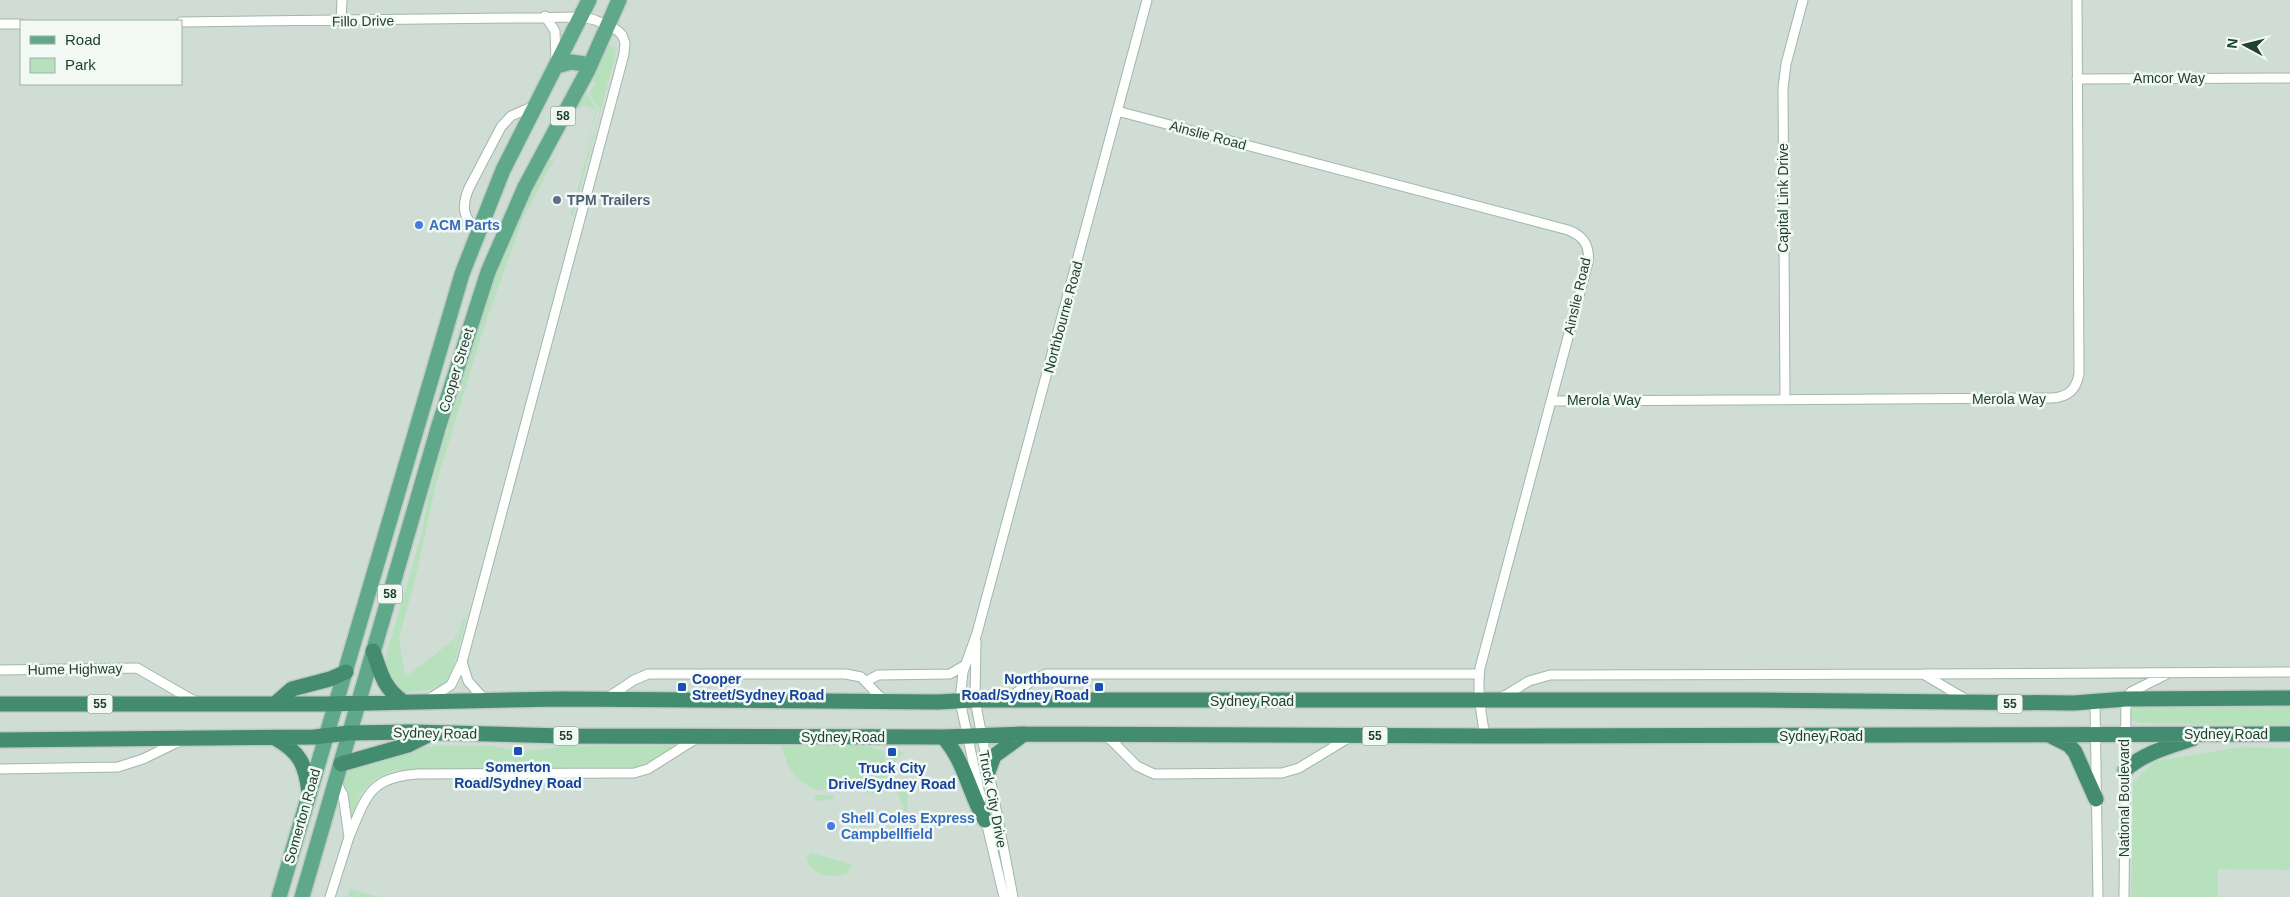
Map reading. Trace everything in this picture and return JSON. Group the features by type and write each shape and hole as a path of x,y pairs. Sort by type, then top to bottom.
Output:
{"highway":[{"path":"373,652 385,685 390,692 402,701"},
{"path":"276,703 292,689 330,679 346,672"},
{"name":"Sydney Road","path":"358,702 607,698 884,701 1753,700 1974,704 2095,702 2126,699 2290,698"},
{"name":"55","path":"0,704 358,702"},
{"path":"341,764 408,745 433,732"},
{"name":"Sydney Road","path":"349,733 433,732 564,736 942,737 1024,734 1352,736 2290,734"},
{"name":"55","path":"0,740 325,736 349,733"},
{"path":"988,772 994,756 1024,734"},
{"path":"2050,735 2070,746 2075,752 2096,800"},
{"path":"2125,770 2148,753 2203,735"},
{"path":"273,737 290,746 300,758 306,771 309,792"},
{"path":"942,737 959,760 975,800 986,820"}],"main road":[{"name":"Cooper Street","path":"325,736 337,703 462,274 477,231 503,170 589,0"},
{"name":"Cooper Street","path":"349,733 472,317 488,272 525,187 588,70 619,0"},
{"path":"556,66 578,62 585,64 588,70"},
{"path":"477,231 490,232 510,221"},
{"path":"462,274 488,272"},
{"path":"395,505 414,510"},
{"name":"Somerton Road","path":"302,897 349,733"},
{"name":"Somerton Road","path":"279,897 325,736"}],"street":[{"path":"341,21 342,0"},
{"name":"Northbourne Road","path":"967,700 960,685 965,665 977,633 1147,0"},
{"name":"Capital Link Drive","path":"1784,399 1782,88 1786,64 1803,0"},
{"name":"Merola Way","path":"1550,401 2052,398 2070,393 2077,383 2079,374 2077,0"},
{"path":"545,16 555,31 556,66"},
{"path":"427,701 451,685 462,662 624,54 625,43 622,35 608,26 582,17"},
{"name":"Fillo Drive","path":"182,22 582,17"},
{"path":"0,24 20,24"},
{"name":"Amcor Way","path":"2077,78 2290,78"},
{"path":"477,231 464,214 465,198 469,188 502,127 511,116 536,104"},
{"name":"Ainslie Road","path":"1117,111 1550,225 1580,235 1588,250 1588,262 1479,674 1479,700 1485,736"},
{"name":"Northbourne Road","path":"967,700 977,633"},
{"path":"462,662 468,681 484,699"},
{"path":"867,681 878,675 950,674 965,665"},
{"name":"Hume Highway","path":"0,670 137,668 200,704"},
{"path":"1499,700 1529,681 1550,675 2290,672"},
{"path":"2126,699 2131,692 2169,673"},
{"path":"607,698 634,680 648,674 855,675 867,681 884,701"},
{"name":"Sydney Road","path":"1006,700 1032,680 1046,674 1479,674"},
{"path":"1923,674 1974,704"},
{"name":"National Boulevard","path":"2124,897 2124,734 2126,699"},
{"name":"Truck City Drive","path":"967,700 986,820 1004,897"},
{"name":"Truck City Drive","path":"967,700 974,735 988,772 1013,897"},
{"name":"National Boulevard","path":"2095,702 2098,897"},
{"path":"1106,735 1136,766 1154,774 1287,772 1306,764 1352,736"},
{"path":"349,837 368,794 382,782 392,777 418,774 634,774 648,769 700,736"},
{"path":"0,769 118,767 144,759 185,738"},
{"name":"Somerton Road","path":"330,897 349,837 343,795 336,782"}],"shaded area":[{"path":"0,0 2290,0 2290,897 0,897"}],"green space":[{"path":"607,45 615,47 616,52 573,215 570,216 600,110 589,94 595,83 593,81"},
{"path":"586,93 597,110 581,166 596,110 583,105 580,109 576,107"},
{"path":"555,158 523,218 485,324 436,484 416,576 399,638 405,677 455,639 462,615 450,665 464,617 466,620 451,674 442,685 435,688 399,693 386,678 386,656 422,532 428,496 485,302 504,252 530,195 546,164"},
{"path":"2290,705 2290,726 2142,723 2134,721 2130,717 2131,710 2139,707"},
{"path":"434,746 494,746 516,751 541,750 561,746 677,746 645,766 634,768 398,770 380,777 365,788 358,799 352,822 343,781 344,776 349,770 358,764 384,755"},
{"path":"781,746 865,746 884,751 885,785 890,787 879,795 858,790 816,790 797,778 789,768"},
{"path":"2240,747 2290,748 2290,870 2218,869 2218,897 2131,897 2133,783 2155,761"},
{"path":"897,751 905,752 894,765 890,783 886,783 887,755 897,755"},
{"path":"908,791 907,817 897,792"},
{"path":"815,795 834,795 834,799 821,801 814,799"},
{"path":"812,853 851,864 848,873 829,876 817,872 812,868 806,857"},
{"path":"350,889 379,897 347,897"}],"place":[{"name":"TPM Trailers","path":"557,200"},
{"name":"ACM Parts","path":"419,225"},
{"name":"Cooper Street/Sydney Road","path":"682,687"},
{"name":"Northbourne Road/Sydney Road","path":"1099,687"},
{"name":"Somerton Road/Sydney Road","path":"518,751"},
{"name":"Truck City Drive/Sydney Road","path":"892,752"},
{"name":"Shell Coles Express Campbellfield","path":"831,826"}]}
